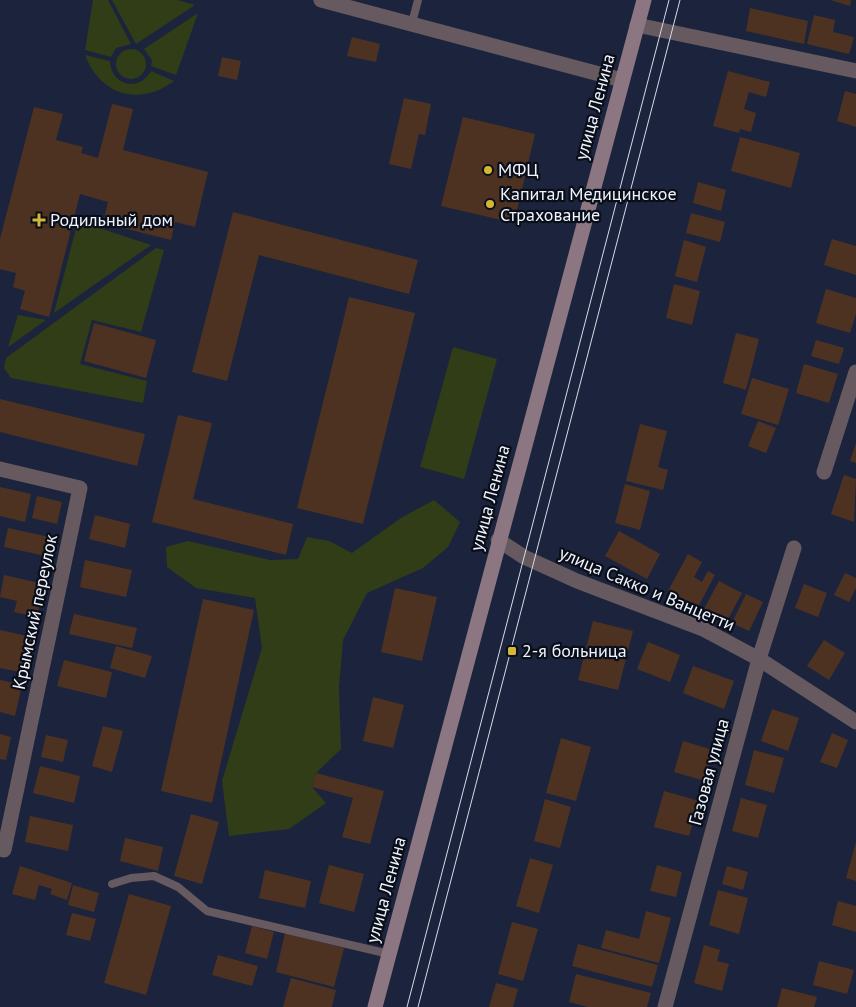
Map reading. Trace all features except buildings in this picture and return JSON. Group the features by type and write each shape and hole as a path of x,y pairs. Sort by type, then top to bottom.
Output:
{"main road":[{"name":"улица Ленина","path":"375,1007 498,540 644,0"}],"street":[{"path":"321,0 622,80"},
{"path":"637,25 856,71"},
{"path":"824,472 856,372"},
{"name":"Крымский переулок","path":"0,469 80,488 4,850 0,849"},
{"name":"улица Сакко и Ванцетти","path":"498,540 524,557 577,581 703,629 759,659 856,722"},
{"name":"Газовая улица","path":"665,1007 759,659 794,548"}],"lane":[{"path":"412,24 418,0"},
{"path":"112,884 131,878 154,876 178,887 207,910 389,954"}],"green space":[{"path":"93,0 108,0 131,44 116,48 111,57 85,50"},
{"path":"112,0 177,0 195,5 136,44"},
{"path":"198,13 176,75 151,66 152,60 144,49"},
{"path":"131,49 142,53 146,64 142,75 131,79 120,75 116,64 120,53"},
{"path":"85,55 110,61 115,76 120,81 126,83 133,84 139,82 146,78 151,71 174,81 161,89 147,94 134,95 122,93 100,80"},
{"path":"78,221 151,245 54,313"},
{"path":"156,248 164,250 141,332 92,320 80,364 147,381 143,403 11,378 4,368 6,358"},
{"path":"18,315 46,320 8,347"},
{"path":"453,347 497,359 464,479 420,467"},
{"path":"434,500 460,522 448,547 423,568 367,593 343,640 339,687 341,749 316,773 312,787 326,803 289,829 229,836 222,781 262,648 255,598 196,588 167,567 166,547 188,541 270,560 298,559 307,537 329,541 352,553 401,518"}],"tram line":[{"path":"407,1007 669,0"},
{"path":"418,1007 680,0"}],"place":[{"name":"МФЦ","path":"488,170"},
{"name":"Капитал Медицинское Страхование","path":"490,204"},
{"name":"Родильный дом","path":"39,220"},
{"name":"2-я больница","path":"512,651"}]}
